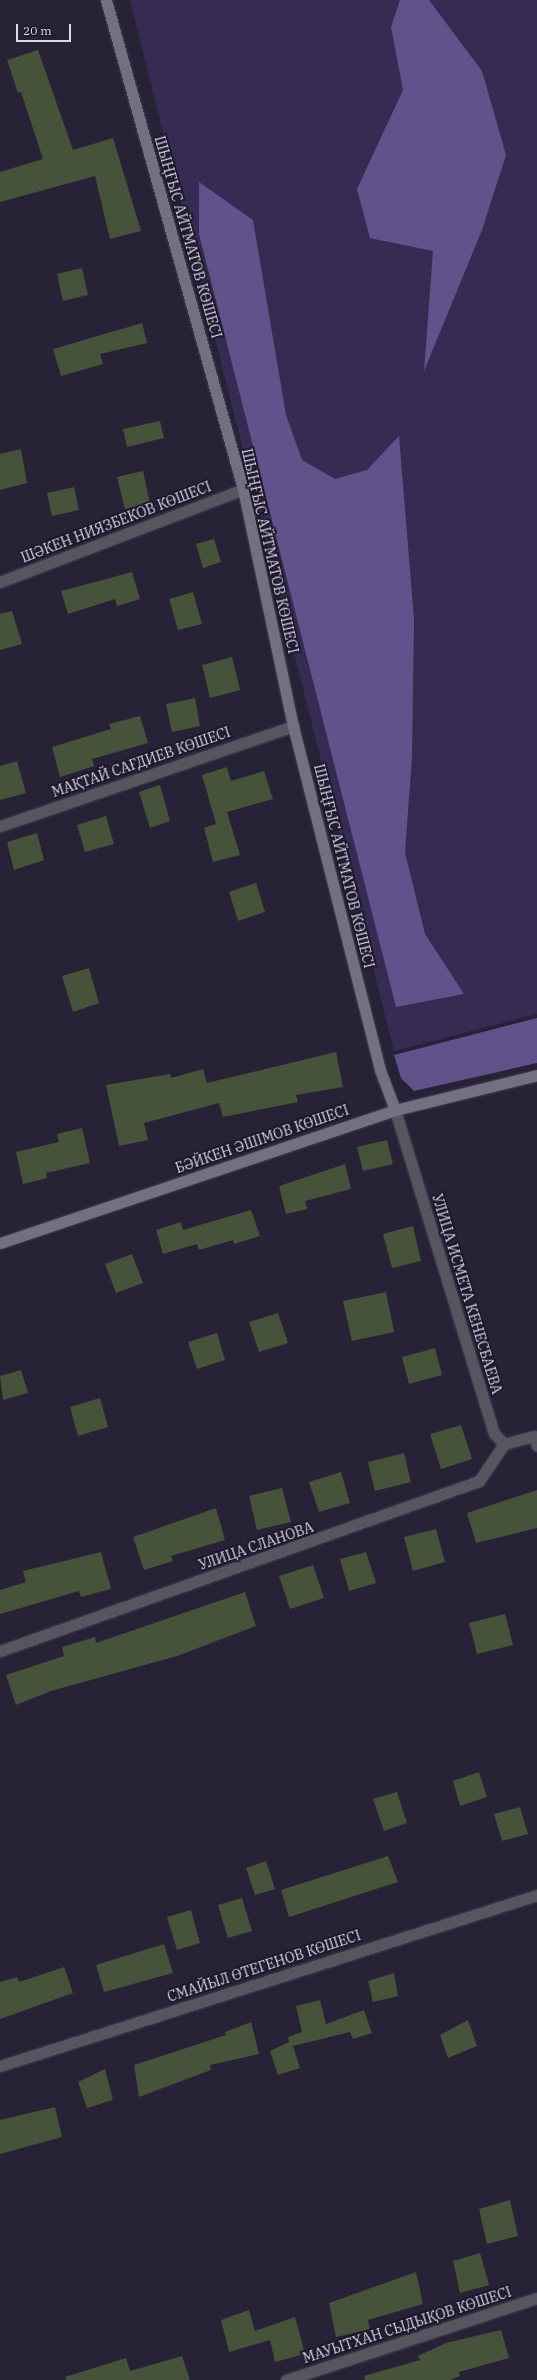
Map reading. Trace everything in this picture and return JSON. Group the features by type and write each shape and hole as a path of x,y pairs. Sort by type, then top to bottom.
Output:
{"main road":[{"name":"ШЫҢҒЫС АЙТМАТОВ КӨШЕСІ","path":"106,0 243,489 293,726 380,1070 395,1110"},
{"name":"БӘЙКЕН ӘШІМОВ КӨШЕСІ","path":"0,1243 395,1110 537,1075"}],"street":[{"name":"ШӘКЕН НИЯЗБЕКОВ КӨШЕСІ","path":"0,582 243,489"},
{"name":"МАҚТАЙ САҒДИЕВ КӨШЕСІ","path":"0,826 293,726"},
{"name":"УЛИЦА ИСМЕТА КЕНЕСБАЕВА","path":"395,1110 494,1433 504,1444"},
{"path":"504,1444 536,1439"},
{"name":"УЛИЦА СЛАНОВА","path":"0,1651 478,1481 504,1444"},
{"name":"СМАЙЫЛ ӨТЕГЕНОВ КӨШЕСІ","path":"0,2066 537,1895"},
{"name":"МАУЫТХАН СЫДЫҚОВ КӨШЕСІ","path":"286,2380 537,2298"}],"shaded area":[{"path":"130,0 537,0 537,1014 394,1051"},
{"path":"400,0 429,0 482,71 506,155 482,230 424,371 433,251 370,238 357,189 403,90 391,27"},
{"path":"199,182 253,220 286,415 302,460 335,479 367,470 399,436 414,619 412,757 405,853 425,934 464,994 396,1007 199,234"},
{"path":"537,1018 537,1063 414,1091 401,1078 394,1055"}],"building":[{"path":"38,50 73,150 113,138 141,231 110,239 95,176 0,202 0,172 43,159 21,92 18,93 7,60"},
{"path":"82,268 88,295 63,301 57,274"},
{"path":"142,323 147,343 100,354 103,364 61,376 53,349"},
{"path":"160,421 164,438 127,447 123,429"},
{"path":"21,449 27,483 0,490 0,454"},
{"path":"143,471 150,503 125,509 117,477"},
{"path":"74,487 79,510 52,516 47,493"},
{"path":"214,539 221,562 203,568 196,544"},
{"path":"132,572 140,599 117,606 115,599 68,614 61,591"},
{"path":"193,592 202,624 178,630 169,599"},
{"path":"12,611 22,644 0,650 0,614"},
{"path":"232,657 240,690 210,698 202,665"},
{"path":"195,698 200,726 172,732 166,704"},
{"path":"140,716 148,743 92,759 94,766 60,777 52,747 111,729 109,724"},
{"path":"17,761 26,793 0,800 0,766"},
{"path":"227,767 231,781 264,771 273,799 227,812 240,855 213,862 204,828 216,824 202,775"},
{"path":"160,785 170,821 150,828 139,792"},
{"path":"106,816 114,844 85,852 77,825"},
{"path":"37,833 44,860 14,870 7,842"},
{"path":"256,883 265,912 238,921 229,892"},
{"path":"89,968 99,1003 73,1012 62,976"},
{"path":"336,1052 343,1087 296,1095 298,1102 223,1117 219,1103 144,1123 148,1140 119,1146 106,1085 170,1074 171,1078 203,1069 207,1083"},
{"path":"82,1128 90,1163 46,1173 47,1178 23,1184 16,1152 59,1142 57,1134"},
{"path":"387,1140 393,1164 363,1171 357,1147"},
{"path":"345,1164 351,1189 305,1201 307,1209 286,1214 279,1186"},
{"path":"251,1210 260,1236 234,1244 233,1240 199,1250 197,1244 163,1254 156,1230 181,1222 183,1230"},
{"path":"413,1226 421,1261 392,1268 383,1234"},
{"path":"132,1254 143,1283 116,1293 105,1264"},
{"path":"386,1292 394,1332 352,1341 343,1301"},
{"path":"278,1313 288,1343 259,1352 249,1322"},
{"path":"217,1333 225,1360 197,1369 188,1342"},
{"path":"435,1348 442,1375 409,1384 402,1357"},
{"path":"21,1370 28,1393 3,1400 0,1376"},
{"path":"100,1398 108,1427 78,1436 70,1407"},
{"path":"461,1425 472,1459 441,1469 430,1434"},
{"path":"404,1453 411,1482 375,1491 368,1462"},
{"path":"341,1472 350,1503 319,1512 309,1482"},
{"path":"282,1488 291,1522 257,1530 249,1496"},
{"path":"537,1490 537,1528 476,1543 467,1513"},
{"path":"216,1508 225,1540 171,1556 173,1561 144,1570 133,1537"},
{"path":"436,1529 445,1562 413,1571 404,1537"},
{"path":"101,1552 111,1589 81,1597 79,1591 0,1614 0,1590 26,1582 23,1571"},
{"path":"366,1552 376,1583 349,1591 340,1559"},
{"path":"313,1565 324,1598 290,1609 279,1576"},
{"path":"245,1592 256,1626 177,1656 51,1691 16,1705 6,1675 64,1656 62,1647 95,1637 96,1643"},
{"path":"505,1614 513,1645 477,1654 469,1623"},
{"path":"479,1772 487,1797 460,1806 453,1781"},
{"path":"397,1792 407,1823 384,1831 373,1799"},
{"path":"520,1807 528,1834 502,1841 494,1814"},
{"path":"388,1856 398,1882 289,1917 281,1890"},
{"path":"266,1861 275,1889 255,1895 246,1868"},
{"path":"242,1898 252,1931 228,1938 218,1905"},
{"path":"191,1910 200,1943 177,1950 167,1917"},
{"path":"164,1944 173,1973 104,1992 96,1965"},
{"path":"64,1967 73,1993 0,2019 0,1982 17,1977 19,1982"},
{"path":"394,1973 398,1996 373,2002 368,1981"},
{"path":"320,2000 326,2024 364,2010 372,2033 353,2039 350,2032 293,2046 300,2068 278,2075 270,2051 289,2042 288,2037 302,2032 296,2006"},
{"path":"468,2020 477,2046 448,2058 440,2035"},
{"path":"251,2022 259,2054 210,2065 211,2070 139,2097 134,2065 226,2035 225,2032"},
{"path":"105,2069 113,2100 87,2108 78,2082"},
{"path":"55,2107 62,2137 0,2154 0,2120"},
{"path":"510,2200 518,2236 487,2244 479,2209"},
{"path":"480,2253 489,2285 460,2293 453,2261"},
{"path":"416,2272 423,2304 368,2320 370,2329 336,2337 329,2303"},
{"path":"249,2310 255,2331 295,2317 305,2354 275,2362 270,2340 229,2352 221,2320"},
{"path":"501,2330 509,2358 459,2372 460,2376 450,2380 365,2380 364,2376 420,2360 418,2356 446,2343"},
{"path":"182,2356 190,2380 66,2380 65,2377 126,2358 130,2371"}]}
